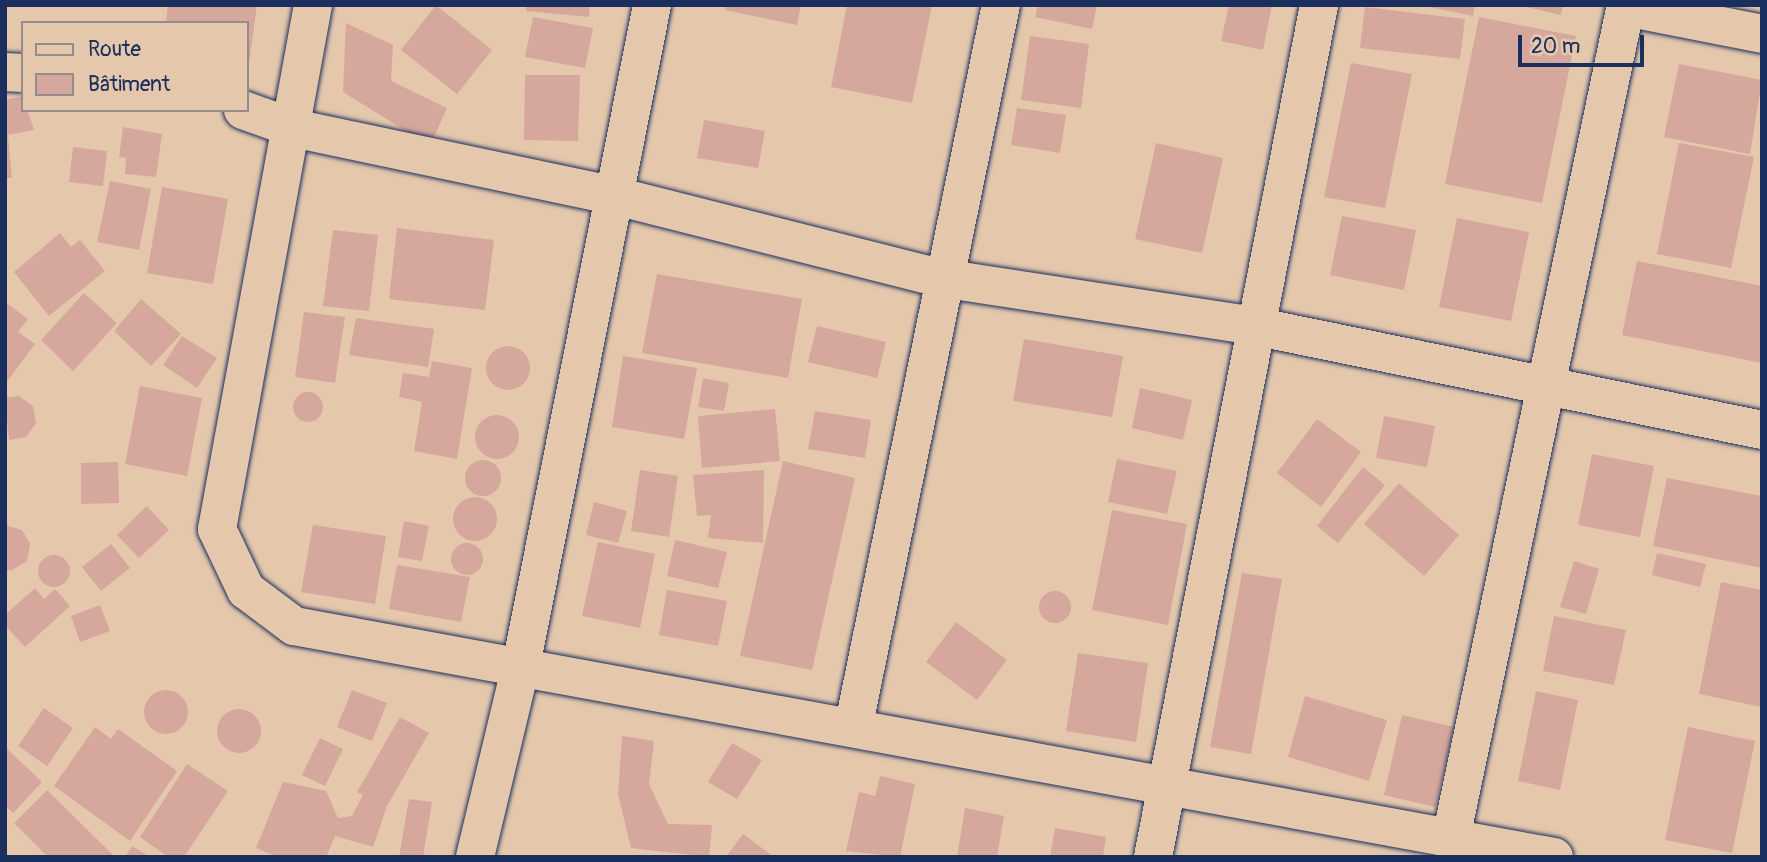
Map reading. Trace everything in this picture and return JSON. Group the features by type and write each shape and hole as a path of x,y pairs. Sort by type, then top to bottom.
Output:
{"street":[{"path":"313,5 293,128 218,529 246,590 294,626 854,724 1554,857"},
{"path":"475,857 521,666 612,195 652,5"},
{"path":"854,724 941,278 1001,5"},
{"path":"1153,857 1254,326 1319,5"},
{"path":"1451,838 1626,6 1762,34"},
{"path":"248,112 293,128 612,195 941,278 1254,326 1762,430"}],"building":[{"path":"168,5 257,5 248,72 248,21 166,21"},
{"path":"436,5 492,50 457,94 401,50"},
{"path":"526,5 590,5 589,17 526,11"},
{"path":"726,5 801,5 797,25 725,10"},
{"path":"847,5 932,5 912,103 831,87"},
{"path":"1038,5 1097,5 1092,29 1035,17"},
{"path":"1229,5 1272,5 1263,50 1221,41"},
{"path":"1420,5 1475,5 1473,16"},
{"path":"1517,5 1563,5 1561,15"},
{"path":"1365,7 1465,19 1460,59 1360,48"},
{"path":"533,17 593,28 585,68 525,57"},
{"path":"1479,17 1576,36 1542,203 1445,184"},
{"path":"346,23 393,45 391,81 447,108 430,146 343,92"},
{"path":"1030,36 1089,44 1081,108 1021,100"},
{"path":"1351,63 1412,74 1385,208 1324,197"},
{"path":"1679,64 1762,80 1750,154 1664,137"},
{"path":"525,75 580,75 578,141 524,140"},
{"path":"21,96 21,112 28,112 34,130 8,135 12,178 5,178 5,100"},
{"path":"1017,108 1066,115 1060,153 1011,145"},
{"path":"704,120 765,131 758,168 697,158"},
{"path":"123,127 162,134 156,177 125,174 126,158 119,157"},
{"path":"1156,143 1223,158 1202,253 1135,239"},
{"path":"1679,143 1754,157 1731,268 1657,254"},
{"path":"73,147 107,151 103,186 69,182"},
{"path":"110,181 151,189 139,250 97,242"},
{"path":"162,187 228,199 213,284 147,273"},
{"path":"1342,216 1416,230 1404,290 1330,275"},
{"path":"1457,218 1529,232 1511,321 1439,307"},
{"path":"397,228 494,240 485,310 389,299"},
{"path":"333,230 378,235 369,311 323,306"},
{"path":"60,233 71,247 80,240 105,271 49,316 14,272"},
{"path":"1637,261 1762,286 1762,363 1622,335"},
{"path":"657,274 802,299 788,378 642,353"},
{"path":"84,293 117,323 73,371 41,340"},
{"path":"141,299 181,334 151,366 114,331"},
{"path":"5,302 28,319 18,332 35,344 5,384"},
{"path":"304,312 345,317 335,383 295,377"},
{"path":"356,318 434,329 428,367 349,355"},
{"path":"817,326 886,342 877,378 808,362"},
{"path":"182,336 217,358 197,388 163,365"},
{"path":"1024,339 1123,356 1112,417 1013,401"},
{"path":"508,346 524,352 530,368 524,384 508,390 492,384 486,368 492,352"},
{"path":"623,356 697,368 684,439 612,427"},
{"path":"432,361 472,368 457,459 414,451 422,402 399,397 403,373 429,377"},
{"path":"703,378 729,383 724,411 698,407"},
{"path":"140,386 202,398 187,476 125,464"},
{"path":"1140,388 1192,400 1183,440 1132,428"},
{"path":"308,392 319,396 323,407 319,418 308,422 297,418 293,407 297,396"},
{"path":"19,396 33,406 36,423 26,437 9,440 5,398"},
{"path":"775,409 780,461 702,468 698,416"},
{"path":"815,411 871,420 865,458 808,449"},
{"path":"497,415 513,421 519,437 513,453 497,459 481,453 475,437 481,421"},
{"path":"1384,416 1435,426 1427,467 1376,458"},
{"path":"1317,419 1361,452 1321,507 1277,473"},
{"path":"1592,454 1654,466 1640,537 1578,525"},
{"path":"1117,459 1177,471 1167,514 1108,502"},
{"path":"483,460 496,465 501,478 496,491 483,496 470,491 465,478 470,465"},
{"path":"783,461 855,478 812,670 740,656"},
{"path":"118,462 119,503 81,504 81,463"},
{"path":"1363,467 1385,485 1338,543 1317,526"},
{"path":"640,470 678,476 669,537 631,531"},
{"path":"764,470 763,543 708,538 711,515 697,516 693,475"},
{"path":"1667,478 1762,496 1762,568 1653,546"},
{"path":"1399,483 1459,535 1424,576 1364,524"},
{"path":"475,497 491,503 497,519 491,535 475,541 459,535 453,519 459,503"},
{"path":"594,502 627,511 618,543 586,535"},
{"path":"147,506 169,530 139,558 117,535"},
{"path":"1112,510 1187,524 1168,625 1092,610"},
{"path":"404,521 429,526 422,561 398,557"},
{"path":"5,525 22,530 30,544 27,561 12,570 5,570"},
{"path":"313,525 386,536 375,604 301,592"},
{"path":"675,540 727,552 718,588 667,576"},
{"path":"598,542 655,554 640,628 582,616"},
{"path":"467,543 478,548 483,559 478,570 467,575 456,570 451,559 456,548"},
{"path":"111,544 130,568 101,591 82,567"},
{"path":"1657,553 1706,564 1700,587 1652,575"},
{"path":"54,555 65,560 70,571 65,582 54,587 43,582 38,571 43,560"},
{"path":"1574,561 1599,569 1586,614 1560,607"},
{"path":"397,565 470,577 461,622 389,609"},
{"path":"1242,573 1282,579 1251,754 1210,747"},
{"path":"1721,582 1762,590 1762,707 1699,694"},
{"path":"35,588 44,599 55,589 70,606 25,647 5,625 5,615"},
{"path":"667,590 727,601 718,646 659,635"},
{"path":"1055,591 1066,596 1071,607 1066,618 1055,623 1044,618 1039,607 1044,596"},
{"path":"100,605 110,631 80,642 71,616"},
{"path":"1554,616 1626,630 1614,685 1543,671"},
{"path":"956,622 1007,660 977,700 926,662"},
{"path":"1078,653 1148,663 1136,742 1066,731"},
{"path":"166,690 182,696 188,712 182,728 166,734 150,728 144,712 150,696"},
{"path":"352,690 387,703 372,741 337,727"},
{"path":"1536,691 1578,700 1560,790 1518,781"},
{"path":"1305,696 1387,720 1369,781 1288,757"},
{"path":"44,708 73,728 47,766 18,746"},
{"path":"239,709 255,715 261,731 255,747 239,753 223,747 217,731 223,715"},
{"path":"1402,715 1454,727 1435,807 1384,795"},
{"path":"400,717 429,733 387,806 373,847 335,836 326,857 278,857 256,848 283,782 326,791 338,818 352,816 363,795 357,792"},
{"path":"95,727 111,739 118,729 177,771 130,841 54,786"},
{"path":"1688,727 1755,741 1732,853 1665,840"},
{"path":"622,736 654,741 649,784 668,824 712,825 709,857 631,848 618,794"},
{"path":"320,738 343,749 325,786 302,775"},
{"path":"732,743 762,760 737,799 708,782"},
{"path":"5,747 42,782 13,813 5,806"},
{"path":"187,764 228,791 184,857 168,857 140,837"},
{"path":"880,776 915,784 900,857 846,851 859,792 875,796"},
{"path":"47,790 115,857 48,857 14,823"},
{"path":"409,799 432,802 423,857 399,857"},
{"path":"965,808 1004,816 997,857 957,857"},
{"path":"1055,828 1106,837 1103,857 1050,857"},
{"path":"743,834 774,857 726,857"},
{"path":"132,846 150,857 125,857"}]}
